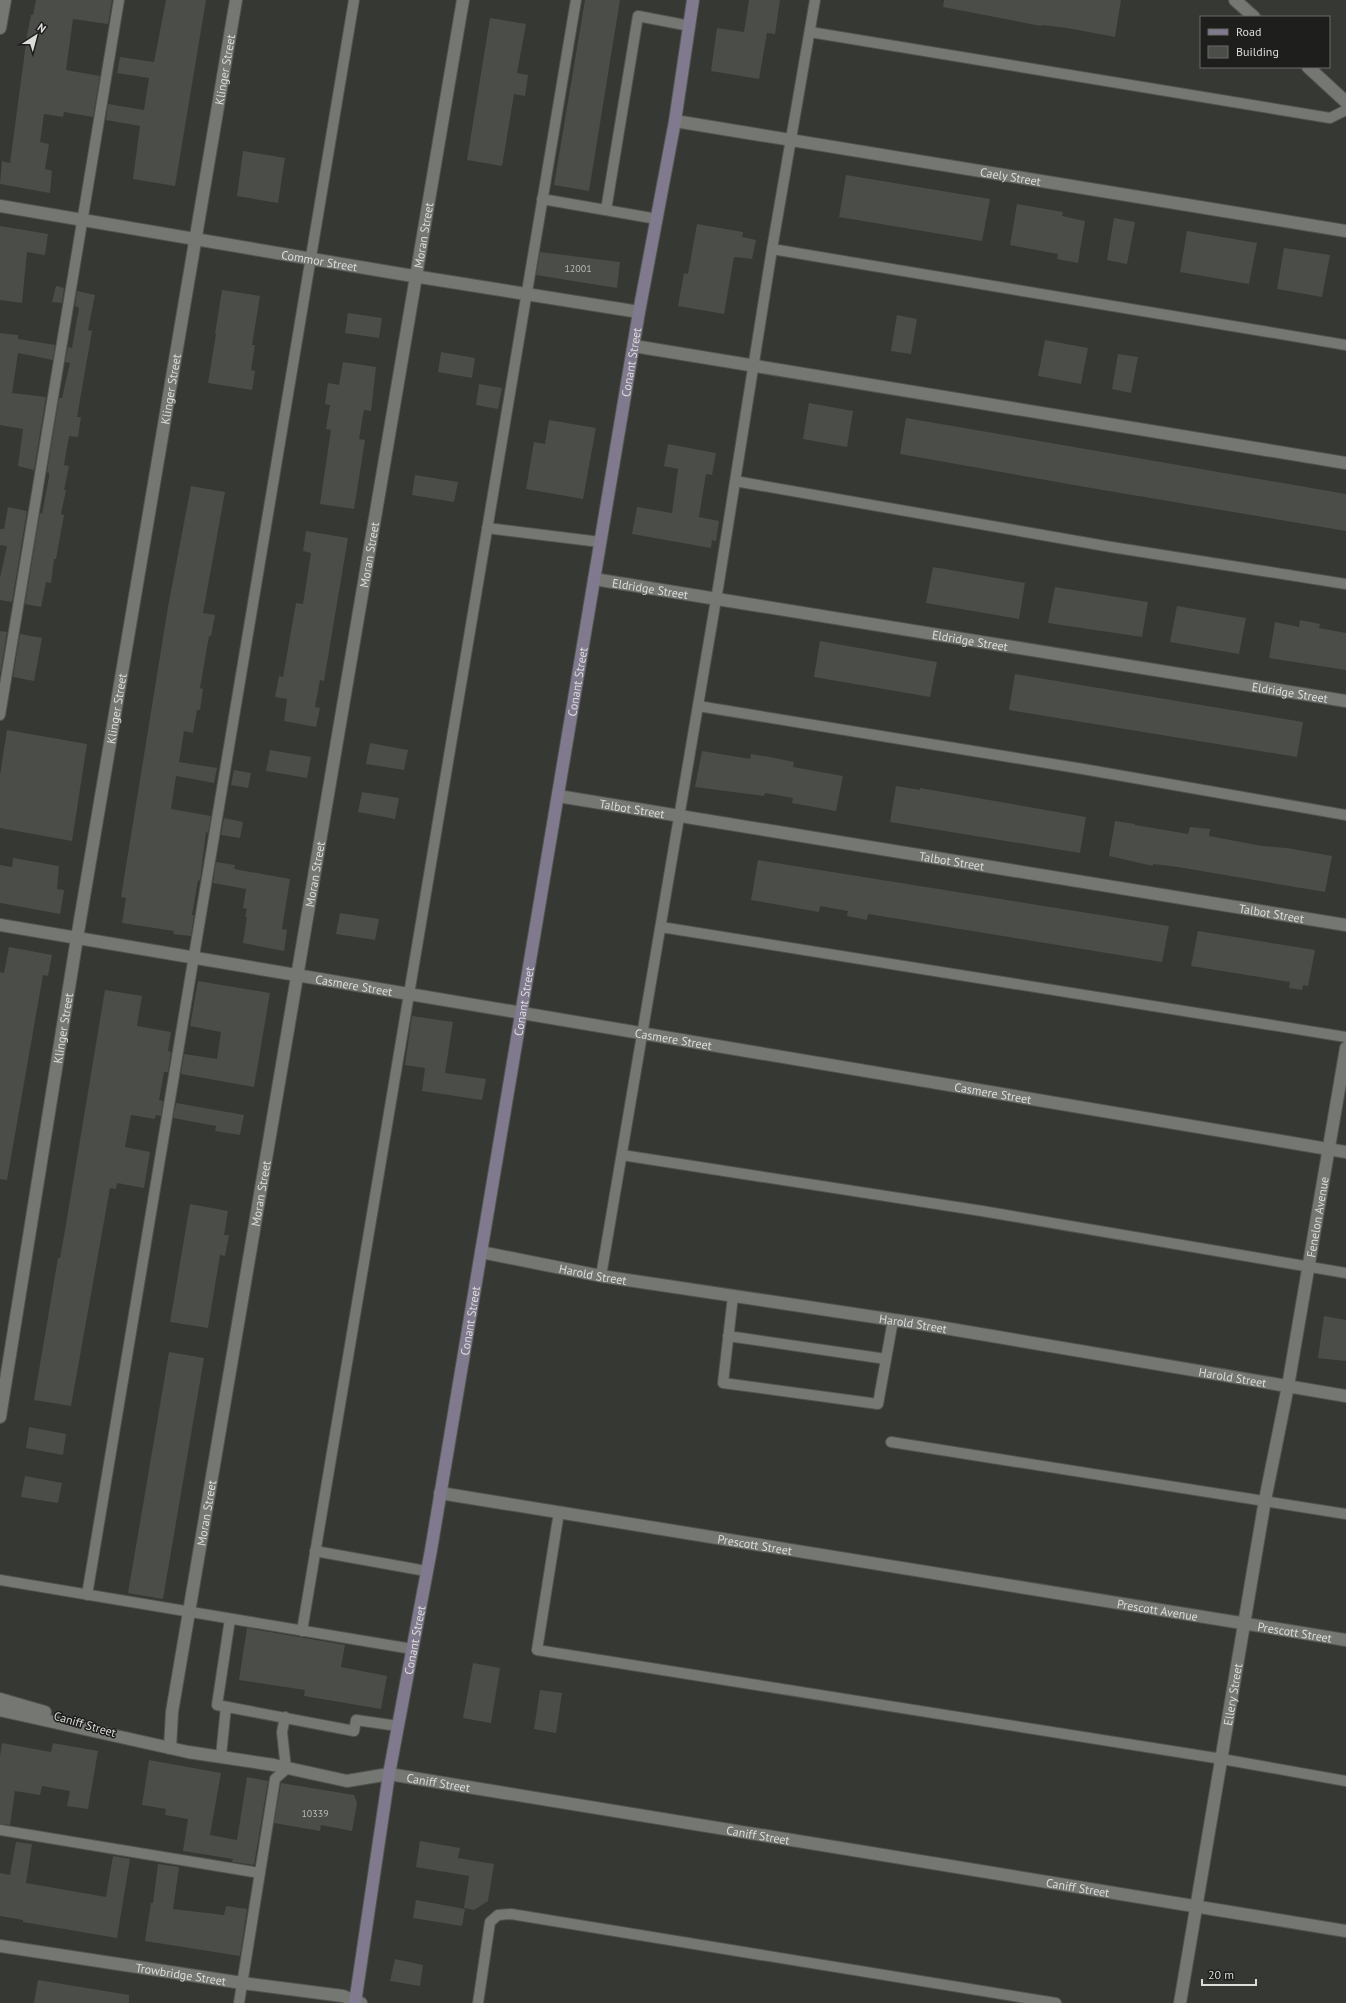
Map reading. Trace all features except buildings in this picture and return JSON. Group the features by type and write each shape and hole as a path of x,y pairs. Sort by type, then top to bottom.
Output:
{"main road":[{"name":"Conant Street","path":"358,2003 389,1774 440,1493 639,312 675,122 693,0"}],"street":[{"path":"0,28 5,0"},
{"name":"Klinger Street","path":"0,1417 77,938 194,239 236,0"},
{"name":"Moran Street","path":"170,1748 172,1712 463,0"},
{"path":"1236,0 1253,16"},
{"path":"1309,68 1346,102"},
{"name":"Caely Street","path":"675,122 1346,232"},
{"name":"Commor Street","path":"0,206 416,277 639,312"},
{"path":"634,346 1346,463"},
{"name":"Eldridge Street","path":"594,579 1346,701"},
{"name":"Talbot Street","path":"558,796 1346,925"},
{"name":"Casmere Street","path":"0,925 520,1014 1346,1152"},
{"name":"Fenelon Avenue","path":"1288,1386 1346,1048"},
{"name":"Harold Street","path":"480,1252 601,1276 893,1320 1346,1396"},
{"name":"Ellery Street","path":"1180,2003 1265,1500 1288,1386"},
{"name":"Prescott Street","path":"440,1493 1070,1595"},
{"name":"Prescott Avenue","path":"1070,1595 1244,1624"},
{"name":"Prescott Street","path":"1244,1624 1346,1640"},
{"name":"Caniff Street","path":"0,1699 170,1748"},
{"name":"Caniff Street","path":"0,1710 170,1748 220,1756 347,1781 389,1774 1346,1931"},
{"name":"Trowbridge Street","path":"0,1946 242,1983 343,1996 358,2003"}],"lane":[{"path":"0,715 119,0"},
{"path":"87,1594 354,0"},
{"path":"302,1631 576,0"},
{"path":"601,1276 716,598 752,366 815,0"},
{"path":"606,210 638,16 690,26"},
{"path":"810,32 1330,118 1346,110"},
{"path":"542,199 657,219"},
{"path":"772,249 1346,345"},
{"path":"735,481 1111,547 1346,584"},
{"path":"487,528 600,542"},
{"path":"698,706 1090,770 1346,815"},
{"path":"661,927 1346,1037"},
{"path":"622,1155 982,1211 1346,1273"},
{"path":"733,1296 723,1383 878,1404 893,1320"},
{"path":"728,1336 886,1359"},
{"path":"891,1442 1346,1514"},
{"path":"559,1512 537,1650 1222,1759 1346,1781"},
{"path":"315,1551 426,1571"},
{"path":"0,1580 412,1649"},
{"path":"230,1619 217,1705 354,1731 356,1720 398,1726"},
{"path":"220,1756 226,1706"},
{"path":"239,2003 275,1779 286,1769 282,1732 285,1717"},
{"path":"0,1830 260,1873"},
{"path":"478,2003 490,1922 498,1914 511,1914 1056,2003"}]}
